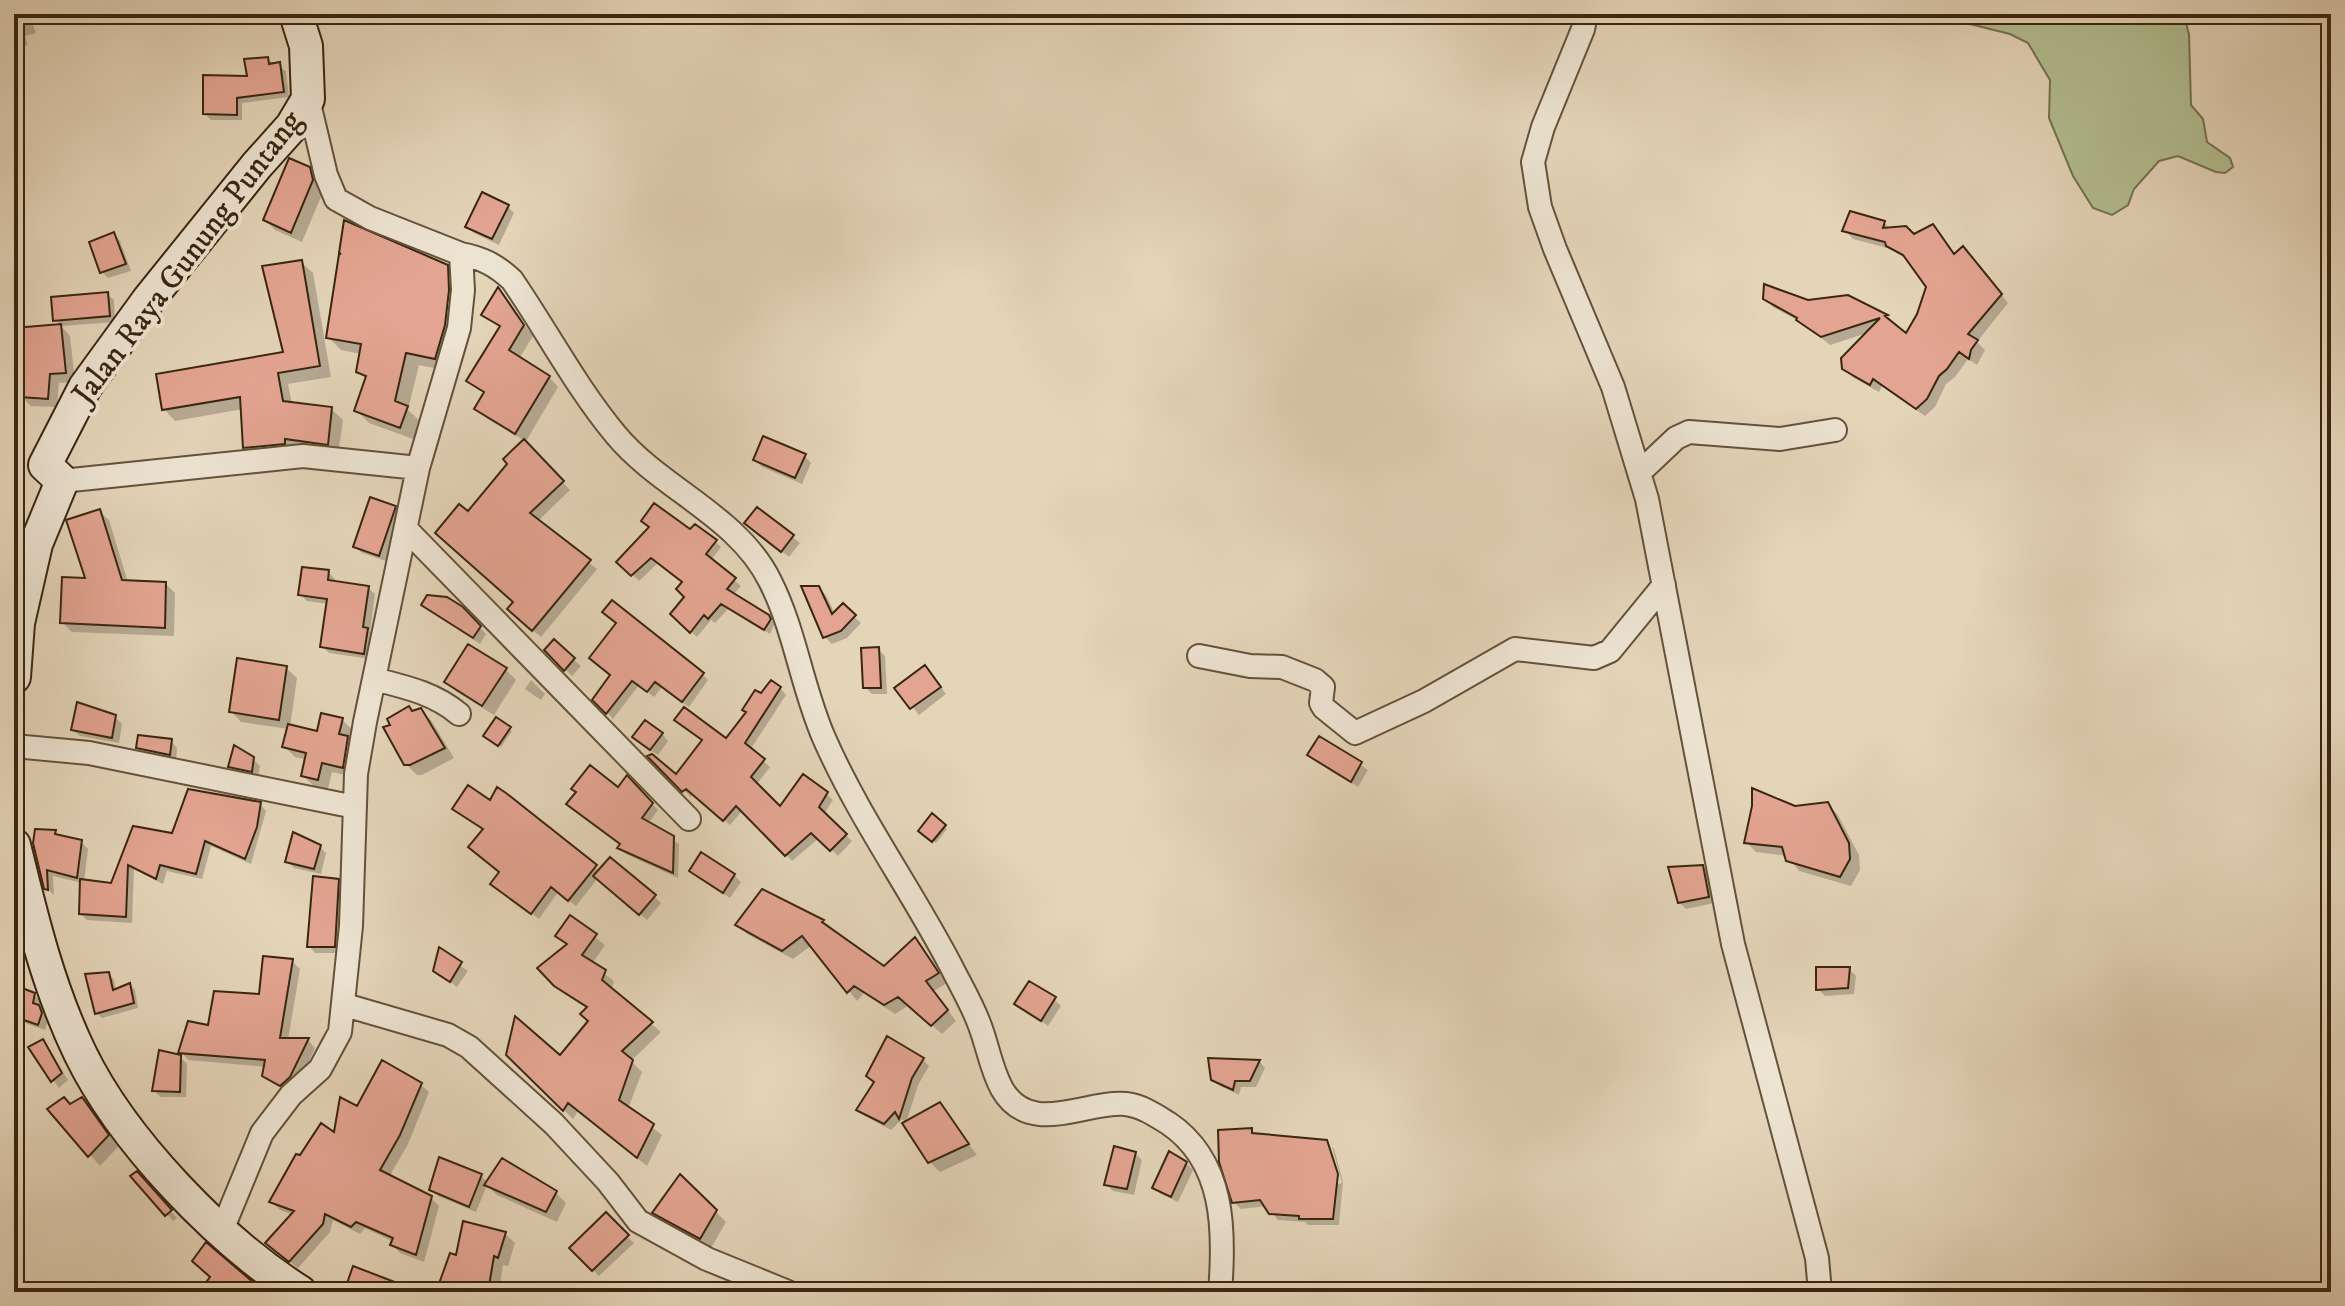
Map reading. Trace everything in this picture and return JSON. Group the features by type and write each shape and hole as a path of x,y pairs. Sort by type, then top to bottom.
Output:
{"street":[{"name":"Jalan Raya Gunung Puntang","path":"62,481 45,465 85,387 149,299 292,126 308,99 306,46 296,14"},
{"path":"1586,14 1533,162 1540,207 1613,387 1647,499 1733,944 1817,1258 1820,1292"},
{"path":"308,99 326,175 336,199 370,218 461,254 479,257 498,268 512,280 581,387 617,436 662,479 743,542 770,580 824,737 856,801 922,912 957,980 980,1026 1003,1091 1013,1102 1040,1114 1054,1115 1125,1104 1148,1111 1176,1129 1202,1159 1216,1191 1223,1230 1220,1292"},
{"path":"222,1230 262,1133 291,1095 320,1069 340,1032 345,1005 356,774 418,468 459,328 463,290 461,254"},
{"path":"1639,473 1676,438 1689,432 1780,439 1835,430"},
{"path":"14,677 18,623 36,544 62,481 303,456 418,468"},
{"path":"406,529 689,819"},
{"path":"1199,656 1250,666 1276,666 1315,680 1323,687 1321,703 1324,708 1355,733 1424,701 1515,649 1586,658 1602,657 1664,585"},
{"path":"374,679 427,693 443,700 459,714"},
{"path":"14,746 89,753 355,807"},
{"path":"14,845 33,927 58,1002 80,1053 108,1103 173,1183 281,1287"},
{"path":"345,1005 448,1035 469,1047 554,1124 608,1182 638,1221 707,1259 788,1292"}],"green space":[{"path":"1952,14 2184,14 2189,35 2191,105 2203,119 2207,142 2230,158 2233,167 2225,173 2178,156 2159,161 2134,189 2128,205 2112,215 2093,208 2073,176 2049,118 2050,80 2028,43 2010,34 1970,24"}],"building":[{"path":"268,57 269,64 280,62 284,92 237,98 237,115 203,114 203,75 247,76 244,59"},
{"path":"289,158 310,167 313,180 291,233 263,220"},
{"path":"482,192 509,205 492,239 465,227"},
{"path":"1850,211 1885,221 1883,228 1906,226 1914,234 1933,224 1954,254 1963,246 2002,294 1968,334 1978,340 1969,359 1959,352 1939,376 1927,399 1916,409 1873,379 1870,385 1842,369 1841,358 1880,318 1821,337 1797,318 1763,299 1764,284 1808,300 1848,295 1888,315 1885,316 1906,333 1917,314 1926,287 1903,255 1886,246 1885,242 1842,231"},
{"path":"344,220 448,265 445,325 435,359 406,353 395,401 408,406 400,428 354,411 366,376 356,372 361,344 326,338"},
{"path":"114,232 126,264 100,273 89,242"},
{"path":"302,260 320,366 278,373 283,401 332,407 328,445 285,439 285,444 243,448 240,397 162,410 156,374 283,352 262,266"},
{"path":"498,287 524,325 509,350 550,376 515,434 474,409 484,392 466,381 500,326 481,315"},
{"path":"108,292 110,316 53,321 51,297"},
{"path":"61,324 66,373 50,374 48,399 20,397 21,377 15,377 14,328"},
{"path":"763,436 806,454 795,478 753,460"},
{"path":"524,439 564,481 530,513 591,560 532,631 507,609 513,602 435,533 459,504 468,511 507,464 503,459"},
{"path":"370,497 396,506 379,556 353,547"},
{"path":"654,503 690,529 695,524 717,540 706,554 736,578 727,589 769,615 771,619 764,630 721,604 708,619 704,615 690,633 670,614 684,597 676,589 682,582 651,558 631,576 616,562 649,527 641,521"},
{"path":"757,507 794,535 781,552 744,523"},
{"path":"100,509 122,580 166,582 165,628 60,623 62,577 85,578 66,520"},
{"path":"302,567 329,570 328,580 369,586 363,627 368,628 364,654 320,647 327,599 298,595"},
{"path":"801,586 819,586 832,614 843,603 856,615 841,631 823,638"},
{"path":"427,595 447,597 463,607 481,626 473,638 421,605"},
{"path":"612,600 704,673 682,702 655,682 647,692 632,681 606,714 592,700 610,675 589,658 616,623 602,612"},
{"path":"554,639 575,658 564,671 544,650"},
{"path":"468,644 507,668 482,706 444,682"},
{"path":"879,647 881,688 863,688 861,648"},
{"path":"237,658 287,666 279,720 229,712"},
{"path":"925,665 941,687 910,709 894,688"},
{"path":"771,680 781,687 745,743 765,759 751,777 780,806 803,774 828,792 819,807 847,834 830,851 811,833 785,856 736,806 723,821 686,789 682,792 647,756 652,754 676,774 702,740 674,720 684,707 726,738 746,712 742,710 755,690 761,693"},
{"path":"77,702 116,715 112,738 71,730"},
{"path":"409,706 412,711 421,708 445,748 404,765 383,727 390,725 387,719"},
{"path":"321,713 343,718 339,734 348,736 343,768 322,763 318,780 301,776 306,753 282,747 288,724 317,731"},
{"path":"496,717 511,727 498,746 483,736"},
{"path":"645,720 663,733 650,750 632,737"},
{"path":"138,735 172,739 170,755 136,748"},
{"path":"1319,736 1362,762 1351,782 1307,755"},
{"path":"234,745 254,757 252,772 228,767"},
{"path":"590,765 618,787 627,775 653,803 642,818 674,836 673,873 617,848 620,844 566,804 576,792 571,789"},
{"path":"468,785 490,800 497,787 597,865 568,901 551,887 531,914 490,884 499,872 468,847 483,829 452,809"},
{"path":"1752,788 1795,806 1828,802 1849,843 1850,859 1840,877 1786,861 1782,847 1744,843 1752,806"},
{"path":"188,789 261,802 257,827 245,859 205,841 196,874 160,865 156,879 128,865 126,917 79,914 80,879 111,883 133,826 172,833"},
{"path":"932,813 946,825 932,842 918,831"},
{"path":"35,829 56,830 55,834 82,840 77,878 47,870 48,890 44,889 33,843"},
{"path":"293,832 321,845 314,869 285,862"},
{"path":"701,852 735,874 723,893 689,871"},
{"path":"610,857 656,895 639,915 593,876"},
{"path":"1703,865 1709,897 1678,903 1668,867"},
{"path":"313,876 339,879 335,947 307,947"},
{"path":"762,889 824,920 822,922 884,966 915,937 939,973 926,981 948,1010 931,1026 898,997 884,1005 854,986 847,993 802,936 782,951 735,925"},
{"path":"570,915 597,934 582,955 606,970 602,980 653,1022 622,1051 633,1060 619,1100 654,1124 637,1158 568,1103 563,1111 506,1055 515,1016 560,1055 588,1021 580,1014 587,1007 554,986 537,968 567,944 555,936"},
{"path":"439,947 462,962 450,982 433,971"},
{"path":"263,956 293,959 280,1038 309,1038 290,1077 280,1086 262,1076 265,1060 178,1053 188,1021 208,1025 214,991 259,994"},
{"path":"1816,967 1850,967 1848,988 1816,990"},
{"path":"109,972 113,990 130,983 134,1003 95,1014 85,974"},
{"path":"1029,981 1056,997 1041,1021 1014,1004"},
{"path":"14,985 35,993 33,1003 39,1005 42,1013 38,1025 18,1018 20,1006 14,1003"},
{"path":"887,1036 924,1058 912,1078 899,1119 895,1112 884,1124 856,1110 874,1082 866,1076"},
{"path":"43,1039 62,1073 51,1082 28,1047"},
{"path":"159,1050 181,1055 180,1092 152,1091"},
{"path":"1208,1058 1260,1060 1250,1081 1235,1081 1233,1090 1211,1080"},
{"path":"382,1060 422,1083 400,1135 380,1170 432,1196 416,1255 390,1245 393,1238 356,1222 351,1227 325,1214 323,1224 289,1262 265,1243 294,1211 269,1202 296,1154 300,1155 321,1123 334,1132 340,1097 357,1106"},
{"path":"64,1097 70,1104 82,1097 109,1135 88,1157 47,1109"},
{"path":"940,1102 969,1144 928,1163 902,1123"},
{"path":"1252,1128 1252,1133 1327,1140 1338,1174 1333,1219 1299,1219 1299,1216 1269,1214 1260,1200 1232,1203 1219,1162 1218,1130"},
{"path":"1114,1146 1136,1152 1127,1189 1104,1185"},
{"path":"1169,1151 1187,1162 1171,1197 1152,1188"},
{"path":"439,1157 482,1174 469,1207 429,1190"},
{"path":"502,1158 557,1191 546,1212 484,1185"},
{"path":"137,1171 172,1210 165,1216 130,1176"},
{"path":"680,1174 717,1210 700,1239 652,1213"},
{"path":"606,1212 629,1235 592,1271 569,1248"},
{"path":"463,1221 506,1232 498,1258 494,1256 488,1292 436,1292 450,1253 456,1255"},
{"path":"206,1242 261,1292 219,1292 207,1281 210,1277 192,1261"},
{"path":"353,1266 418,1291 344,1292"}]}
